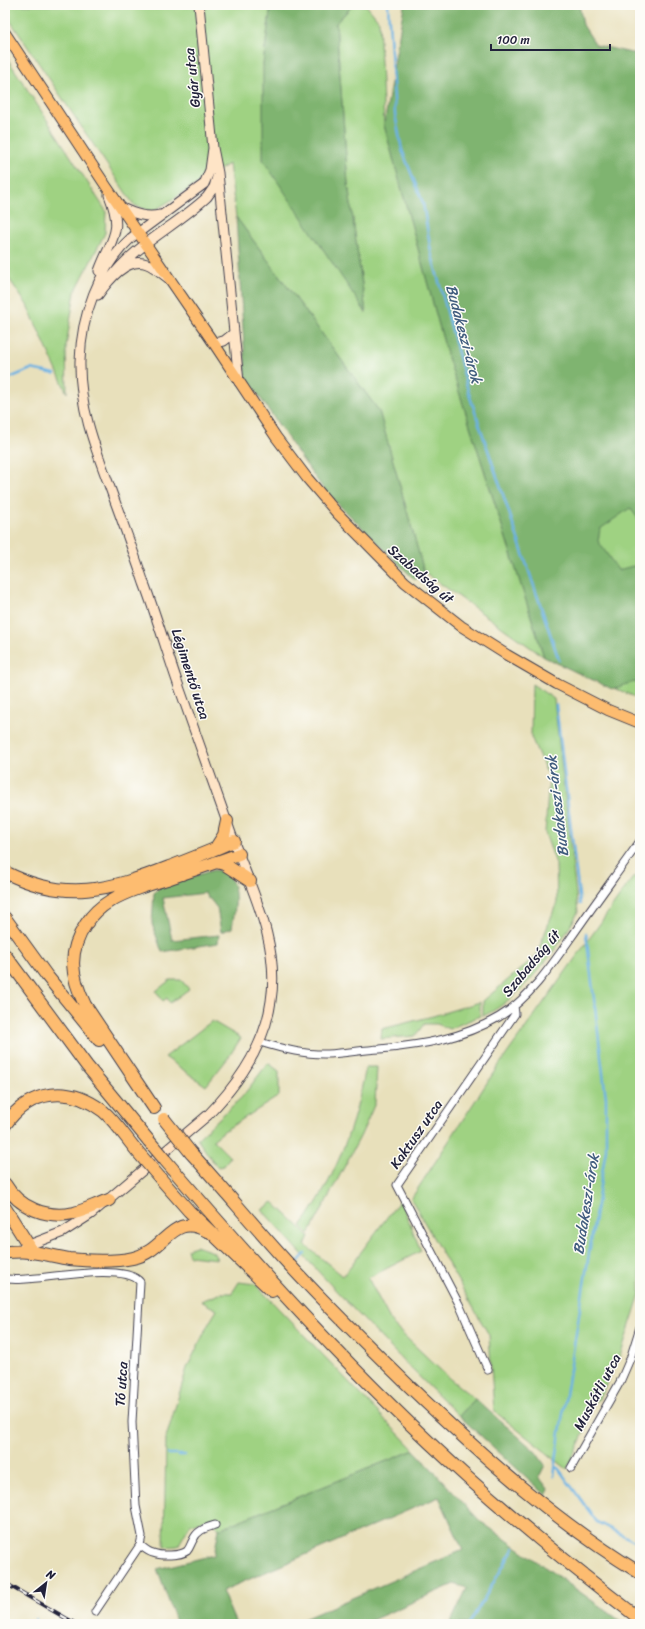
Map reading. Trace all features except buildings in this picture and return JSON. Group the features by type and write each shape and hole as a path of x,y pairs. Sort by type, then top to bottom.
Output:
{"highway":[{"path":"215,849 224,835 227,821"},
{"path":"5,872 34,885 54,889 84,891 129,882 234,841"},
{"path":"154,1108 85,1005 74,973 72,959 75,946 79,935 89,919 103,905 110,901 147,885 239,854"},
{"path":"216,862 224,864 250,881"},
{"path":"5,918 47,976 154,1108 191,1153 283,1258 454,1430 508,1477 574,1529 610,1555 640,1573"},
{"path":"5,956 88,1066 171,1168 265,1279"},
{"path":"5,1125 20,1108 36,1098 50,1094 71,1095 87,1101 104,1112 189,1211 213,1235 265,1279 423,1436 468,1478 640,1619"},
{"path":"5,1184 25,1205 42,1213 73,1213 109,1200"},
{"path":"5,1208 29,1246"},
{"path":"5,1252 28,1251 70,1259 125,1260 151,1251 174,1231 184,1225 199,1227 213,1235"}],"main road":[{"name":"Gyár utca","path":"199,5 213,148 218,173 238,382"},
{"name":"Szabadság út","path":"5,33 106,186 214,343 238,382 276,437 307,478 369,547 405,582 461,626 507,655 579,696 640,724"},
{"name":"Gyár utca","path":"138,232 204,184 210,170 213,148"},
{"path":"89,306 128,257 207,197 214,187 218,173"},
{"path":"89,306 103,260 115,235 115,209 106,186"},
{"path":"122,208 138,215 149,217 162,215"},
{"name":"Légimentő utca","path":"5,1252 29,1246 47,1239 75,1224 109,1200 202,1121 226,1096 241,1076 260,1042 272,1000 273,979 268,936 259,904 234,841 177,680 159,624 93,442 84,407 80,361 82,337 89,306 106,268 121,247 138,232"},
{"path":"110,279 129,265 141,263 148,265 168,278"},
{"path":"214,343 224,341 234,333"}],"street":[{"name":"Szabadság út","path":"260,1042 293,1051 327,1054 421,1045 441,1040 480,1026 499,1017 514,1006 533,987 558,955 640,841"},
{"name":"Kaktusz utca","path":"488,1370 459,1304 397,1185 515,1014 514,1006"},
{"name":"Tó utca","path":"5,1279 26,1279 116,1272 131,1275 139,1280 132,1422 136,1506 142,1536 140,1545"},
{"name":"Muskátli utca","path":"571,1468 620,1382 630,1359 640,1326"},
{"path":"95,1612 140,1545 148,1551 158,1554 184,1552 189,1548 196,1534 205,1528 216,1525"}],"green space":[{"path":"5,5 271,5 263,64 366,312 348,184 336,23 353,5 366,5 379,21 384,125 447,354 544,657 424,572 379,411 236,217 229,164 152,212 134,205 5,13"},
{"path":"271,5 353,5 336,23 348,184 366,313 263,160 263,64"},
{"path":"404,5 579,5 583,25 596,45 640,55 640,521 630,508 600,529 598,541 618,570 633,566 640,566 640,685 634,682 612,689 544,657 447,354 384,125"},
{"path":"5,55 106,211 105,233 75,292 66,346 67,393 27,305 5,273"},
{"path":"236,217 379,411 424,572 415,580 325,491 246,377"},
{"path":"640,496 640,613 582,530"},
{"path":"640,650 640,699 598,681"},
{"path":"532,684 554,699 578,912 561,940 538,971 510,998 496,1009 483,1016 483,1001 536,956 557,902 556,864 545,833 549,778 531,737"},
{"path":"214,870 223,873 233,884 235,893 235,911 232,928 221,932 217,908 210,899 207,898 205,893 163,898 172,940 219,935 218,943 162,952 152,924 154,893 161,886"},
{"path":"634,876 640,879 640,1294 621,1353 599,1399 589,1405 582,1420 588,1424 567,1469 494,1411 489,1335 411,1199 494,1072"},
{"path":"170,980 181,980 189,989 170,1003 167,998 163,1001 156,991"},
{"path":"480,1002 480,1016 449,1029 437,1024 424,1024 415,1036 381,1039 382,1029"},
{"path":"212,1021 241,1038 228,1058 206,1086 165,1057"},
{"path":"268,1063 279,1071 279,1096 224,1131 213,1140 230,1157 224,1166 217,1167 197,1139 242,1097"},
{"path":"366,1067 377,1067 375,1103 361,1135 309,1234 301,1226 313,1208 334,1170 350,1130"},
{"path":"400,1200 421,1251 368,1278 393,1325 450,1379 475,1399 459,1416 359,1315 262,1210 273,1202 309,1236 305,1245 343,1276"},
{"path":"196,1246 213,1252 217,1259 189,1256 187,1249"},
{"path":"239,1282 255,1284 414,1450 219,1529 209,1518 190,1525 178,1546 164,1547 166,1438 187,1368 217,1310 201,1301 222,1293 232,1293"},
{"path":"475,1399 535,1451 545,1465 539,1477 549,1490 546,1495 459,1416"},
{"path":"414,1450 480,1521 625,1624 450,1624 467,1588 454,1584 363,1624 292,1624 463,1550 439,1497 222,1591 236,1624 177,1624 157,1569 214,1555 219,1529"}],"waterway":[{"name":"Budakeszi-árok","path":"388,5 395,114 402,150 423,203 431,252 469,394 559,660"},
{"path":"5,380 31,369 55,374"},
{"name":"Budakeszi-árok","path":"556,705 580,904"},
{"name":"Budakeszi-árok","path":"554,1476 606,1149 606,1098 586,933"},
{"path":"299,1261 305,1254"},
{"path":"168,1454 176,1454"},
{"path":"178,1455 185,1455"},
{"path":"555,1467 558,1468 597,1522 640,1544"},
{"name":"Budakeszi-árok","path":"469,1624 514,1548"},
{"path":"34,1624 36,1619"}],"railway":[{"path":"5,1583 76,1624"}]}
